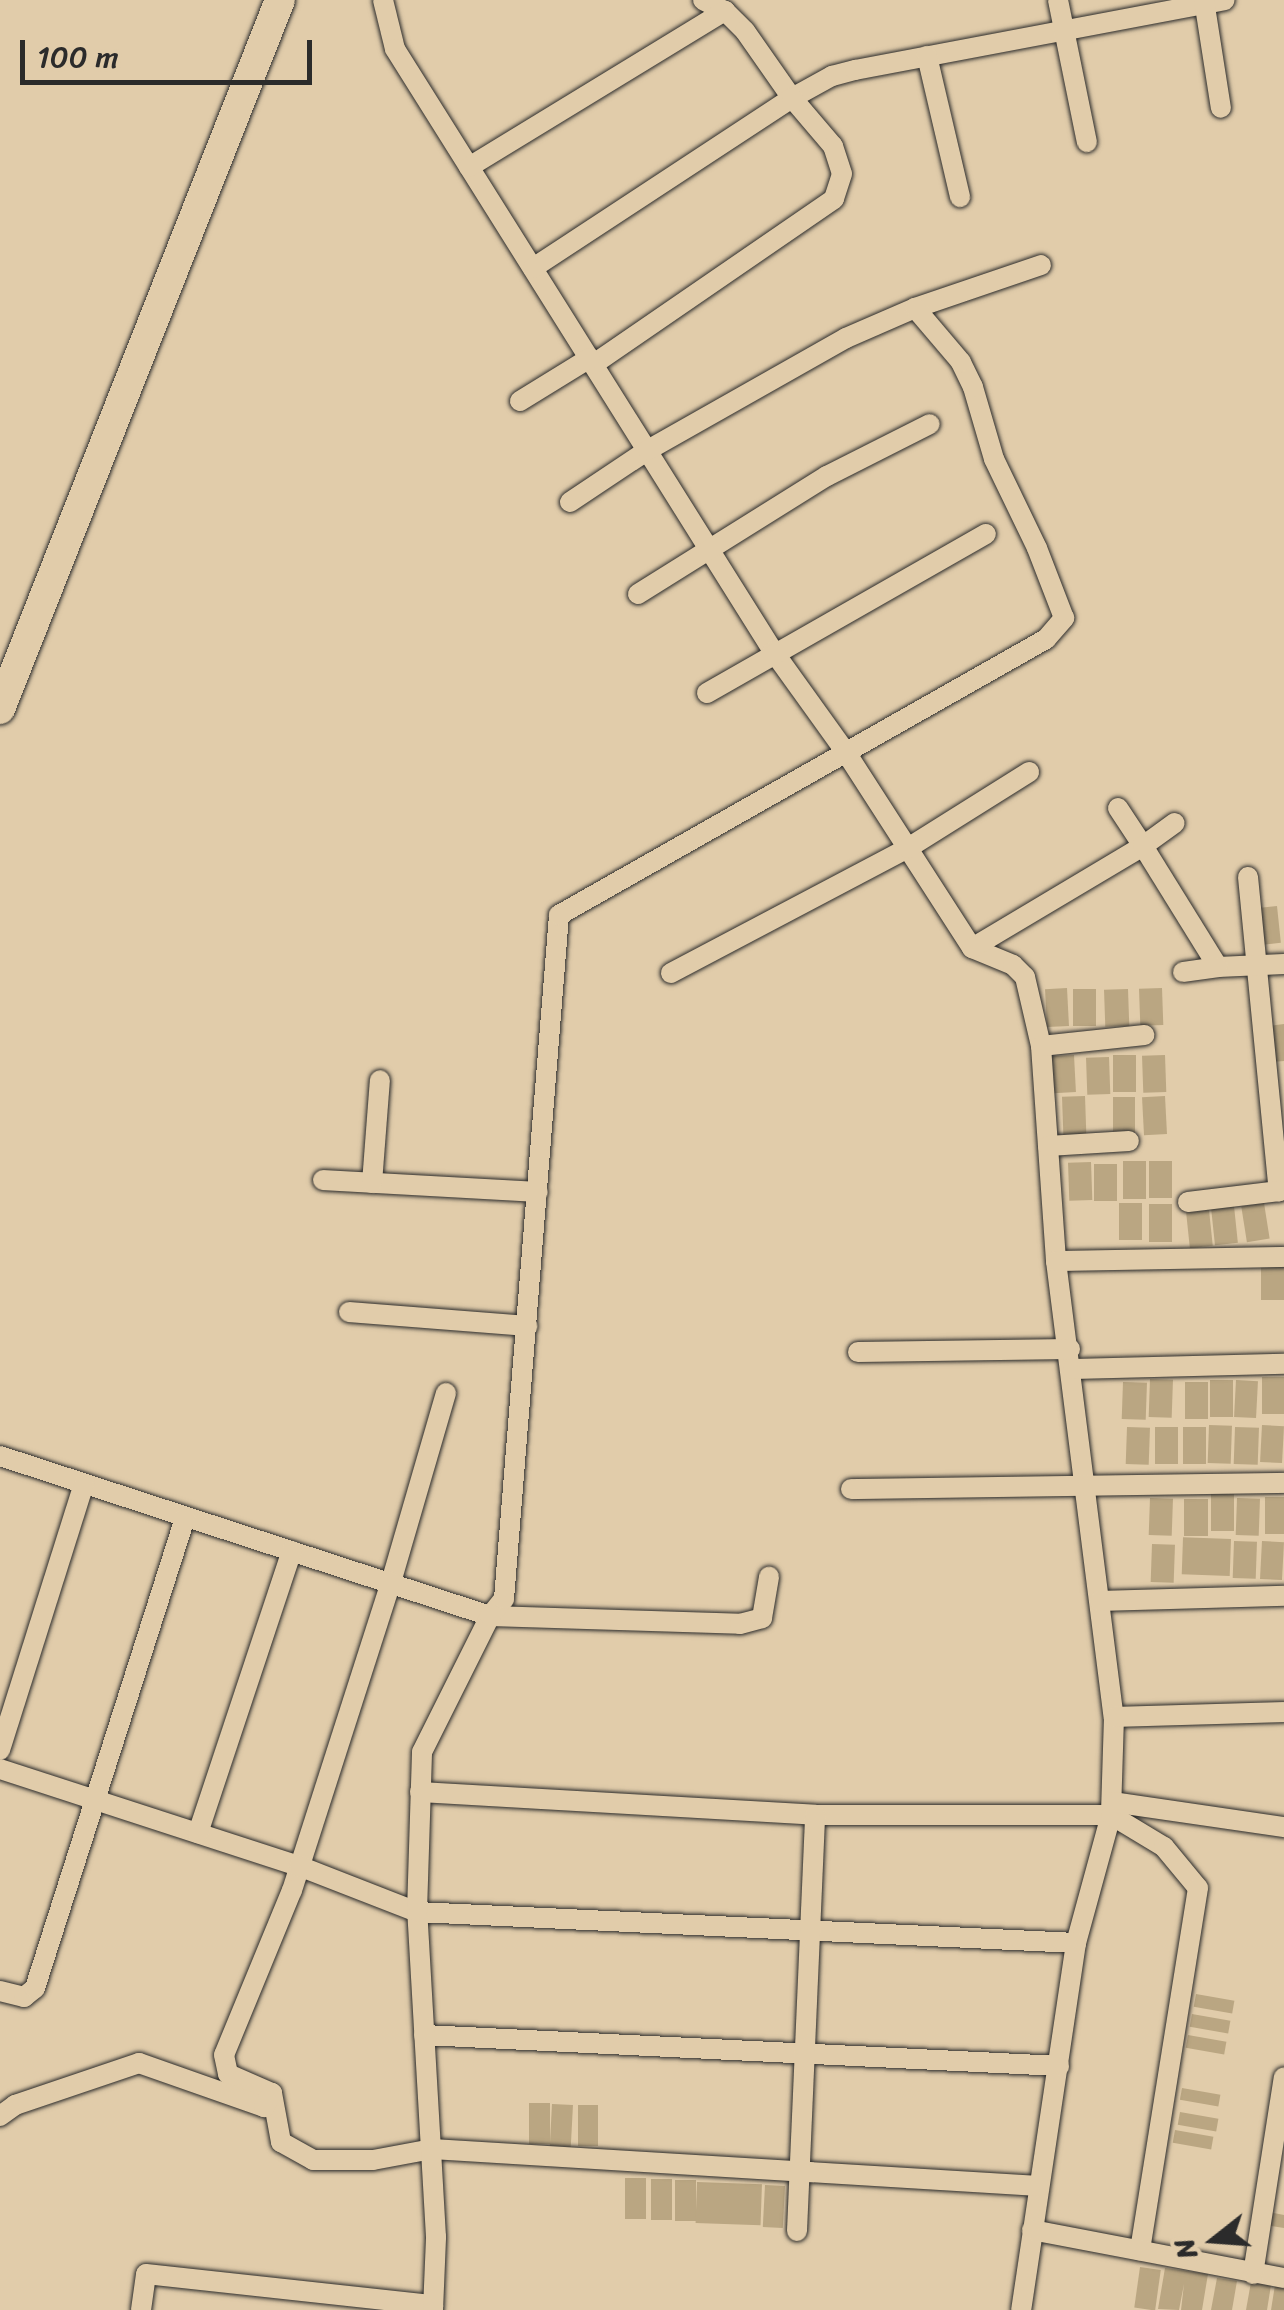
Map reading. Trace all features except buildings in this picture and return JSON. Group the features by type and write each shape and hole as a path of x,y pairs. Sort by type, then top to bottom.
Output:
{"main road":[{"path":"0,709 280,0"}],"street":[{"path":"383,0 395,49 773,651 847,754 972,948 1013,964 1025,977 1042,1046 1056,1261 1114,1717 1111,1809 1076,1943 1020,2310"},
{"path":"520,401 592,361 834,199 842,174 838,159 745,31 725,11 703,0"},
{"path":"1058,0 1087,142"},
{"path":"533,268 792,98 832,76 1211,1 1222,108"},
{"path":"470,167 725,11"},
{"path":"927,56 960,197"},
{"path":"570,502 648,450 846,338 915,308 1041,265"},
{"path":"141,2310 146,2274 433,2307 432,2149 417,1912 422,1752 490,1616 504,1599 559,915 1046,639 1064,618 1037,548 994,459 973,387 960,362 915,308"},
{"path":"638,594 828,476 930,424"},
{"path":"707,692 773,651 986,534"},
{"path":"671,972 908,848 1028,772"},
{"path":"1118,808 1218,967"},
{"path":"972,948 1175,823"},
{"path":"1188,1202 1282,1191 1276,1077 1256,968 1248,878"},
{"path":"1183,972 1284,964"},
{"path":"1042,1046 1144,1035"},
{"path":"372,1183 380,1080"},
{"path":"1048,1146 1130,1141"},
{"path":"323,1180 538,1192"},
{"path":"1056,1261 1284,1258"},
{"path":"349,1312 527,1326"},
{"path":"858,1352 1284,1364"},
{"path":"272,2093 228,2074 224,2055 299,1866 391,1582 446,1392"},
{"path":"0,1456 490,1616 740,1624 762,1618 770,1578"},
{"path":"851,1489 1284,1483"},
{"path":"0,1750 84,1484"},
{"path":"0,1992 24,1996 35,1988 92,1799 185,1517"},
{"path":"198,1833 292,1551"},
{"path":"1100,1601 1284,1596"},
{"path":"1114,1717 1284,1712"},
{"path":"0,1769 299,1866 417,1912 1076,1943"},
{"path":"420,1792 814,1815 1111,1809 1284,1827"},
{"path":"1111,1809 1164,1847 1198,1888 1140,2250"},
{"path":"797,2231 814,1815"},
{"path":"424,2035 1059,2066"},
{"path":"0,2116 15,2105 139,2062 264,2108 272,2093"},
{"path":"1253,2274 1284,2077"},
{"path":"272,2093 281,2142 313,2160 373,2160 432,2149 1039,2186"},
{"path":"1032,2230 1284,2278"}]}
